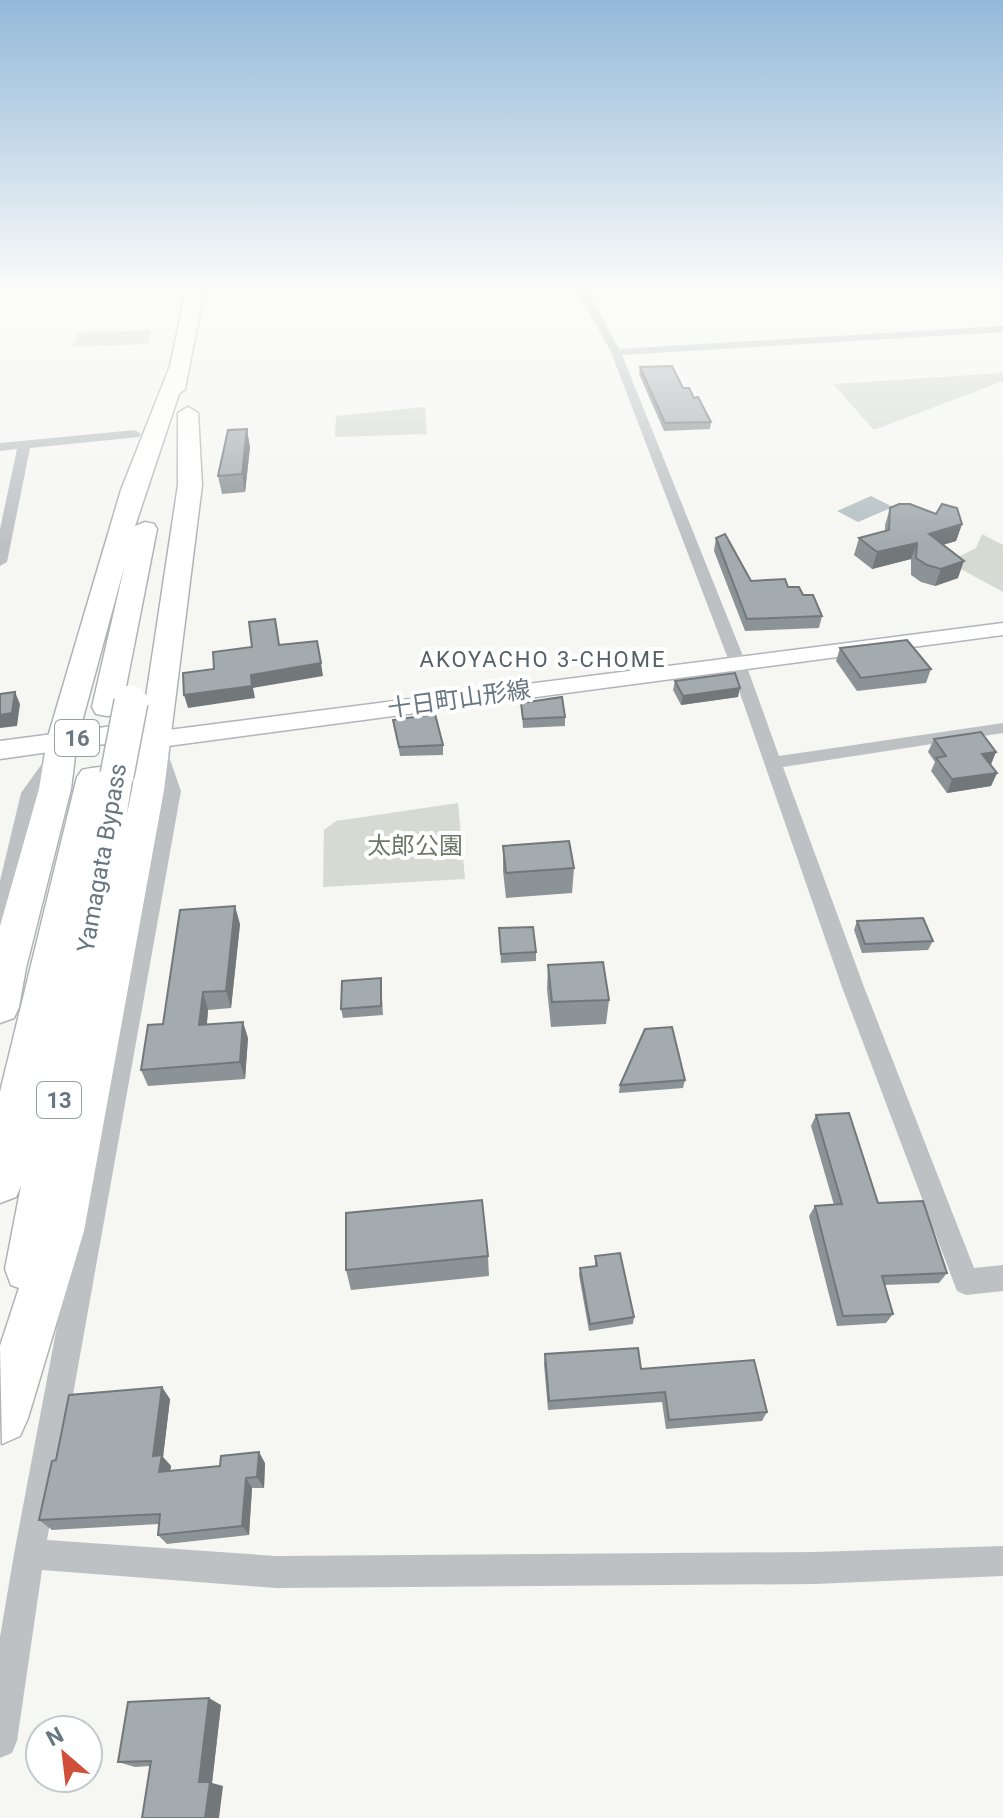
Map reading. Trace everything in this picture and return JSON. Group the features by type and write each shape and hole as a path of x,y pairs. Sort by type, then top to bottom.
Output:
{"highway":[{"path":"0,1007 7,968 55,789 60,748 133,490 176,376"},
{"name":"Yamagata Bypass","path":"1,1422 105,776 178,376"},
{"name":"Yamagata Bypass","path":"119,705 188,413 193,376"},
{"path":"1,1422 61,1231 148,790 190,485 188,413"},
{"name":"Yamagata Bypass","path":"0,1183 105,776"}],"main road":[{"name":"十日町山形線","path":"154,735 1003,621"},
{"name":"十日町山形線","path":"736,659 1003,629"},
{"name":"16","path":"0,762 60,748 154,735"},
{"name":"16","path":"0,750 60,748"}],"street":[{"path":"625,376 776,762 853,987 966,1282 1003,1278"},
{"path":"0,447 135,434"},
{"path":"0,562 24,445"},
{"path":"776,762 1003,728"},
{"path":"0,1741 29,1554 112,1098 172,791 154,735"},
{"path":"0,924 8,861 30,793 60,748"},
{"path":"29,1554 276,1572 814,1568 1003,1561"}],"green space":[{"path":"1003,376 1003,381 874,430 833,384"},
{"path":"425,407 427,434 335,437 336,416"},
{"path":"982,534 1003,545 1003,592 948,562 976,548"},
{"name":"太郎公園","path":"458,803 465,879 323,887 324,830 336,821"}],"shaded area":[{"path":"871,496 893,507 858,522 837,511"}],"building":[{"path":"644,376 677,376 683,388 689,388 694,398 698,397 711,422 665,423"},
{"path":"247,429 242,474 218,476 228,430"},
{"path":"910,504 936,514 942,504 957,508 962,524 929,534 964,561 941,569 916,558 917,543 877,552 859,538 889,530 890,508"},
{"path":"725,534 751,581 785,579 788,587 799,587 803,595 813,595 822,616 747,619 716,538"},
{"path":"275,619 279,645 317,641 321,663 251,675 252,686 184,695 183,673 214,669 213,652 252,647 249,622"},
{"path":"907,640 931,669 861,678 840,648"},
{"path":"735,673 740,688 683,696 675,681"},
{"path":"15,692 12,713 0,715 0,694"},
{"path":"562,697 565,717 523,719 521,703"},
{"path":"435,714 443,745 399,747 393,720"},
{"path":"981,732 996,752 982,754 997,773 952,779 936,758 946,756 934,739"},
{"path":"569,841 574,868 506,873 503,846"},
{"path":"235,906 226,991 203,992 199,1025 243,1022 240,1062 141,1070 148,1025 163,1024 180,910"},
{"path":"923,918 933,941 865,944 857,921"},
{"path":"533,927 536,952 501,954 499,928"},
{"path":"603,962 609,1000 552,1002 548,965"},
{"path":"381,978 381,1006 341,1009 342,981"},
{"path":"672,1027 685,1080 620,1085 645,1029"},
{"path":"849,1113 878,1203 923,1201 947,1273 882,1276 893,1314 843,1316 815,1206 842,1204 816,1115"},
{"path":"482,1200 488,1256 346,1270 346,1213"},
{"path":"620,1253 634,1317 590,1324 580,1268 597,1266 595,1256"},
{"path":"638,1348 641,1369 754,1360 767,1412 669,1420 665,1392 549,1401 545,1354"},
{"path":"162,1387 153,1456 162,1455 159,1472 220,1466 221,1456 259,1452 257,1477 246,1478 242,1526 158,1535 160,1514 39,1520 52,1461 56,1460 69,1395"},
{"path":"209,1698 199,1782 210,1782 205,1818 142,1818 151,1761 118,1762 128,1702"}],"district":[{"name":"AKOYACHO 3-CHOME","path":"543,659"}]}
